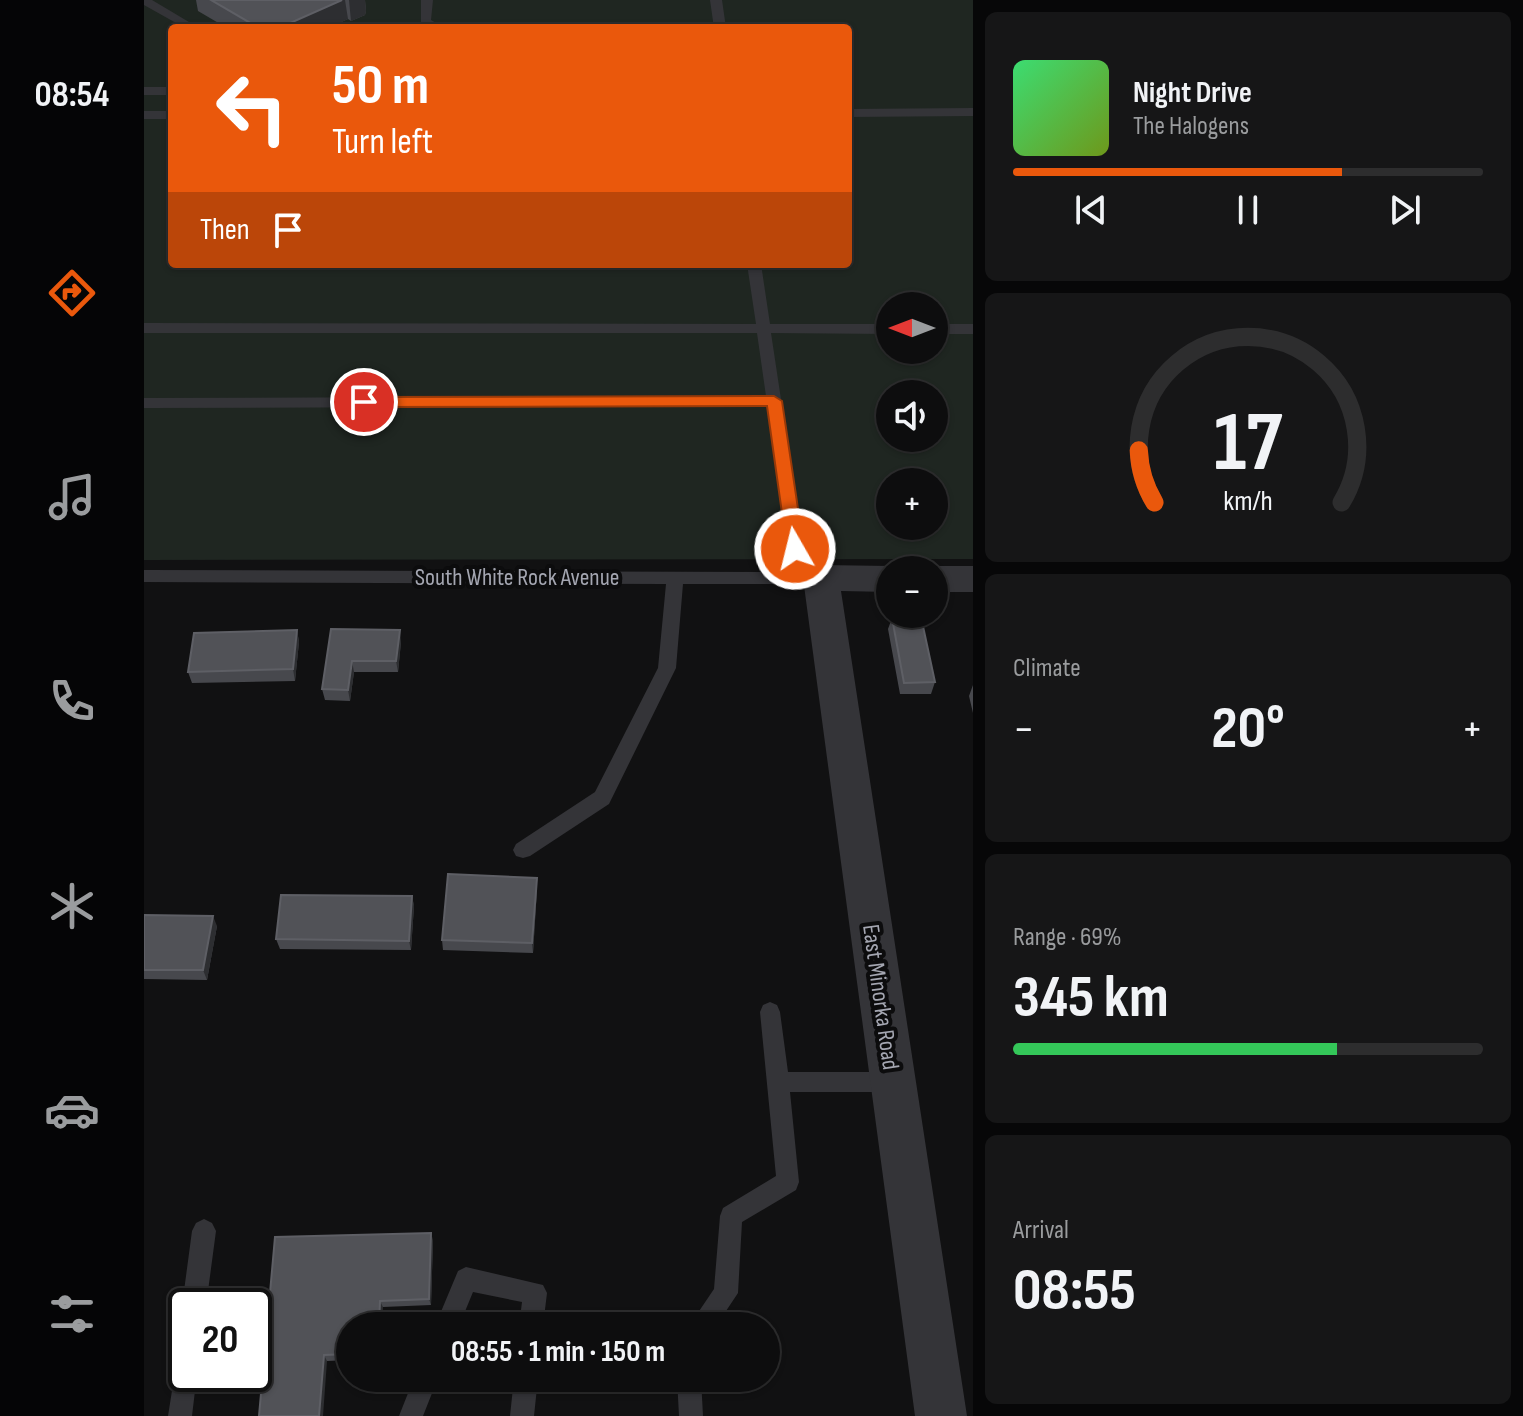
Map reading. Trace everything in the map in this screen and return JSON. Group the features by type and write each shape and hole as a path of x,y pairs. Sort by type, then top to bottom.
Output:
{"street":[{"name":"South White Rock Avenue","path":"810,578 876,579"},
{"name":"East Minorka Road","path":"810,578 893,1082 941,1416"},
{"path":"948,579 973,579"}],"lane":[{"path":"144,0 186,24"},
{"path":"427,0 425,21 431,24"},
{"path":"716,0 719,24"},
{"path":"144,91 168,91"},
{"path":"852,113 973,112"},
{"path":"144,115 168,115"},
{"path":"755,268 774,401 810,578"},
{"path":"144,328 876,329"},
{"path":"948,329 973,329"},
{"path":"144,403 774,401"},
{"name":"South White Rock Avenue","path":"144,576 810,578"},
{"path":"523,850 602,798 667,668 675,578"},
{"path":"712,1312 726,1293 731,1216 788,1182 770,1012"},
{"path":"778,1082 893,1082"},
{"path":"196,1288 204,1231"},
{"path":"453,1312 466,1279 535,1293 533,1312"},
{"path":"180,1416 183,1392"},
{"path":"411,1416 420,1392"},
{"path":"522,1416 525,1392"},
{"path":"690,1392 691,1416"}],"shaded area":[{"path":"144,0 973,0 973,559 876,556 876,559 144,560"}],"building":[{"path":"211,0 342,0 288,24 252,24"},
{"path":"894,628 923,628 935,682 904,683"},
{"path":"331,629 400,630 396,661 352,661 348,690 322,689"},
{"path":"297,630 293,669 188,672 194,633"},
{"path":"448,874 537,878 532,943 442,940"},
{"path":"281,895 412,896 409,941 276,939"},
{"path":"144,915 213,916 203,970 144,970"},
{"path":"431,1233 429,1299 380,1301 380,1312 336,1312 336,1355 324,1355 319,1416 259,1416 261,1392 272,1392 270,1288 275,1237"}],"route":[{"path":"364,402 774,401 795,549"}]}
